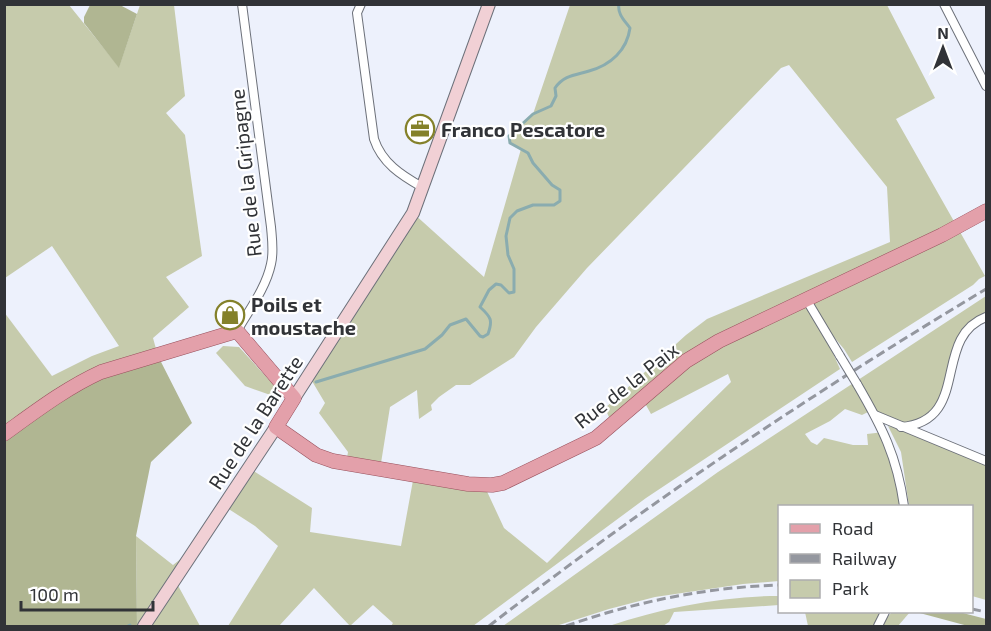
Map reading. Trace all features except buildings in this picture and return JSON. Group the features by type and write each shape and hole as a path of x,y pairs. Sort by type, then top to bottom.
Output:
{"main road":[{"name":"Rue de la Paix","path":"276,427 316,455 333,461 468,484 503,483 596,438 668,376 704,350 987,211"},
{"path":"4,434 72,386 88,378 237,331 294,398"},
{"name":"Rue de la Barette","path":"276,427 294,398"}],"street":[{"name":"Rue de la Gripagne","path":"237,331 264,285 272,255 271,227 242,4"},
{"name":"Rue de la Barette","path":"294,398 406,227 423,188 489,4"},
{"path":"944,4 987,86"},
{"path":"358,7 371,124 377,148 389,165 423,188"},
{"path":"806,298 875,415 895,461 904,505"},
{"path":"901,427 920,423 931,417 944,398 962,336 976,321 987,317"},
{"path":"875,415 987,461"},
{"name":"Rue de la Barette","path":"144,627 276,427"},
{"path":"878,627 885,613"}],"green space":[{"path":"5,5 69,5 119,67 140,5 174,5 185,96 166,113 185,135 202,256 166,277 189,307 153,338 158,356 5,434 4,312 52,376 92,356 119,346 52,246 5,278"},
{"path":"90,5 120,5 137,14 119,68 84,23 84,17"},
{"path":"570,5 887,5 935,98 896,119 985,276 852,362 817,317 840,369 646,498 473,626 391,626 393,623 373,605 350,626 314,588 279,626 228,626 278,546 255,526 224,506 249,468 312,508 310,532 401,546 414,475 484,485 504,528 547,563 731,382 728,374 651,414 642,398 612,424 605,408 707,319 890,242 887,187 789,65 781,68 587,268 536,327 514,357 470,385 456,385 439,397 431,405 432,410 419,419 417,390 390,407 381,463 347,458 348,452 319,413 325,403 309,376 413,213 484,277 521,149 510,143 509,136 533,114"},
{"path":"986,296 986,317 970,325 938,408 910,426 872,410 862,415 845,409 830,421 805,434 811,442 817,445 824,438 853,445 868,445 867,434 884,432 904,505 778,505 778,581 655,597 556,626 503,626 718,472"},
{"path":"223,346 239,347 282,394 279,398 245,386 216,353"},
{"path":"158,356 192,423 151,462 136,536 137,626 5,626 4,434 72,386"},
{"path":"888,426 904,430 986,463 986,600 973,596 973,505 909,505 901,452"},
{"path":"136,536 173,565 196,547 175,580 200,626 137,626"},
{"path":"778,596 778,605 674,612 669,622 663,626 609,626 693,604"},
{"path":"805,613 880,613 876,626 808,626"},
{"path":"891,613 909,613 898,626 880,626"},
{"path":"920,613 963,613 986,619 986,626 968,626"}],"waterway":[{"path":"316,382 425,349 450,325 466,319 480,336 488,334 490,319 480,307 489,290 496,284 501,285 509,293 514,292 514,269 508,255 506,236 510,218 517,211 533,205 554,205 560,201 560,190 552,185 533,163 528,153 510,143 509,136 533,114 551,106 556,96 555,88 562,80 604,65 617,56 622,50 630,28 620,14 619,4"}],"railway":[{"path":"489,626 609,536 733,450 795,408 986,289"},
{"path":"566,626 671,597 725,589 778,585"},
{"path":"973,609 986,612"}],"place":[{"name":"Franco Pescatore","path":"420,129"},
{"name":"Poils et moustache","path":"230,315"}]}
